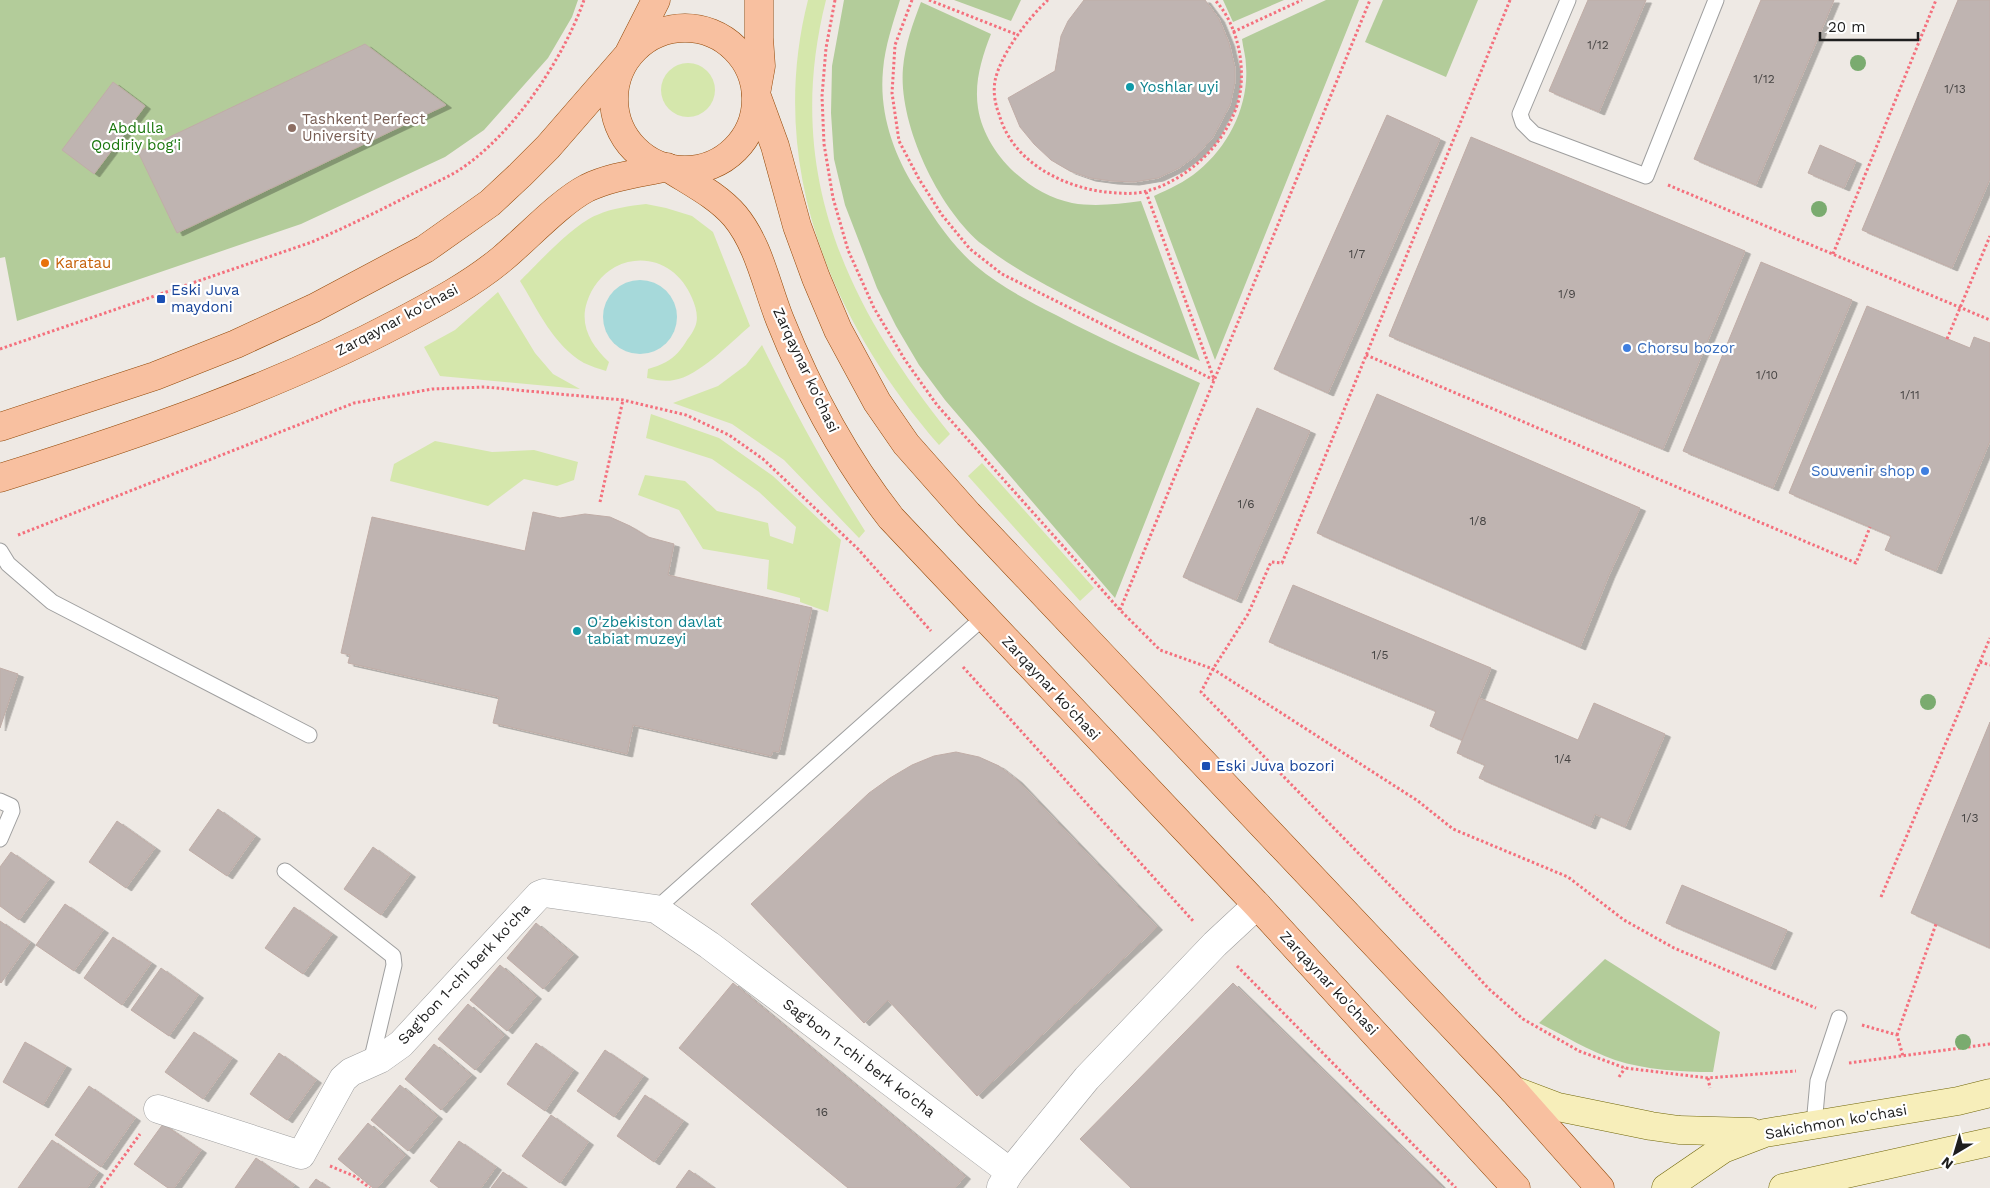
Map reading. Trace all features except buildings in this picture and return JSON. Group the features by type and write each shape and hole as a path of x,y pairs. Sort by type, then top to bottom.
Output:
{"main road":[{"path":"656,0 617,76 614,100 619,124 638,152 646,158 667,167 689,169 711,165 730,154 745,137 750,127 754,116 761,66 758,38 759,0"},
{"path":"0,427 147,379 236,344 314,308 425,249 467,220 520,175 628,55 647,38 669,29 694,28 717,35 736,50 750,70 756,94 775,146 797,226 827,304 876,402 906,444 981,528 1513,1090 1600,1188"},
{"name":"Zarqaynar ko'chasi","path":"0,478 122,439 206,409 331,355 400,322 479,276 586,189 621,177 667,167 715,198 734,215 742,226 758,256 780,319 810,386 851,462 871,493 891,518 1257,905 1516,1188"},
{"path":"1513,1090 1558,1107 1651,1126 1706,1132 1765,1133"},
{"name":"Sakichmon ko'chasi","path":"1666,1188 1723,1149 1765,1133 1958,1101 1990,1093"},
{"path":"1783,1188 1990,1142"}],"street":[{"name":"Sag'bon 1-chi berk ko'cha","path":"301,1154 343,1078 351,1072 380,1059 401,1044 538,895 544,893 656,909 709,945 1005,1180"},
{"path":"1005,1180 1087,1078 1215,944 1257,905"},
{"path":"158,1109 301,1154"}],"lane":[{"path":"1568,0 1520,114 1523,123 1534,134 1646,176 1716,0"},
{"path":"4,545 8,564 52,602 309,736"},
{"path":"656,909 984,617"},
{"path":"0,801 11,806 12,811 0,839"},
{"path":"284,871 393,956 394,964 371,1062"},
{"path":"1814,1125 1818,1082 1839,1018"}],"path":[{"path":"0,349 312,242 350,226 457,171 490,144 519,114 546,76 568,38 584,0"},
{"path":"835,0 826,48 822,96 824,144 833,198 848,250 874,308 905,360 937,404 1120,610 1160,650 1214,669 1418,801 1453,829 1568,877 1624,920 1674,948 1839,1018 1897,1035"},
{"path":"912,0 896,45 892,93 899,141 919,179 942,215 970,249 1002,274 1214,380"},
{"path":"929,0 1018,35"},
{"path":"1048,0 1018,35 998,67 994,83 995,101 1002,126 1016,148 1033,164 1051,176 1074,185 1122,194 1146,192 1169,183 1191,169 1209,153 1224,134 1236,110 1242,82 1240,56 1233,32 1221,7 1215,0"},
{"path":"1233,32 1302,0"},
{"path":"1120,610 1370,0"},
{"path":"1510,0 1282,563 1271,562 1248,614 1201,692 1489,989 1522,1019 1579,1051 1625,1068 1708,1078 1815,1069 1990,1044"},
{"path":"1833,254 1936,0"},
{"path":"1646,176 1990,320"},
{"path":"1146,192 1214,380"},
{"path":"1947,339 1990,236"},
{"path":"1366,356 1856,563 1870,527"},
{"path":"4,545 354,403 432,389 485,387 623,400 686,415 729,435 763,458 858,550 1215,944 1456,1188"},
{"path":"600,502 623,400"},
{"path":"1880,897 1990,638"},
{"path":"1980,662 1990,665"},
{"path":"1903,1056 1897,1035 1936,924"},
{"path":"1619,1077 1625,1068"},
{"path":"1708,1078 1710,1088"},
{"path":"101,1188 158,1109"},
{"path":"301,1154 354,1176 370,1188"}],"green space":[{"name":"Abdulla Qodiriy bog'i","path":"0,0 578,0 572,17 548,58 484,130 445,157 301,224 17,321 5,257 0,258"},
{"path":"808,0 826,0 815,62 812,121 819,177 832,232 853,284 880,335 913,385 950,434 939,445 901,397 867,346 839,293 817,238 803,181 796,122 797,61"},
{"path":"844,0 900,0 883,70 883,101 889,132 907,175 935,219 958,249 985,273 1025,299 1092,333 1200,383 1115,598 945,400 919,365 896,326 877,288 845,205 834,159 831,113 832,66"},
{"path":"954,0 1021,0 1011,21"},
{"path":"1223,0 1284,0 1233,22"},
{"path":"1326,0 1359,0 1215,360 1154,196 1193,175 1209,161 1228,137 1240,110 1246,81 1246,59 1242,39"},
{"path":"1383,0 1478,0 1446,77 1365,42"},
{"path":"921,2 991,34 978,79 978,108 982,125 989,141 1011,169 1040,191 1072,203 1098,205 1141,201 1200,361 1092,309 1019,270 983,245 967,230 951,210 937,188 915,139 907,114 903,90 903,68 906,51 912,26"},
{"path":"683,63 693,63 703,67 711,75 715,90 711,105 703,113 693,117 683,117 673,113 665,105 661,95 661,85 665,75 673,67"},
{"path":"646,204 692,216 713,232 750,326 704,366 693,373 671,381 647,378 648,369 672,358 683,347 693,331 697,316 693,301 686,287 679,277 670,270 650,261 627,262 610,270 594,286 585,311 586,327 592,342 609,362 606,371 584,363 563,347 547,326 520,281 557,244 588,219 615,209"},
{"path":"498,292 535,353 553,374 580,389 440,376 424,347 455,330"},
{"path":"762,345 811,440 865,531 859,538 784,460 732,424 673,403 718,386 746,365"},
{"path":"651,414 719,438 773,476 841,540 828,612 800,602 800,598 767,589 769,560 703,549 679,510 638,495 645,475 685,481 717,511 768,523 770,536 793,544 796,527 759,492 712,459 646,438"},
{"path":"435,441 492,452 534,450 578,462 574,480 557,486 524,479 488,506 390,481 394,464"},
{"path":"982,463 1094,588 1080,601 968,476"},
{"path":"1605,959 1720,1032 1713,1072 1664,1070 1615,1060 1576,1043 1539,1023"}],"water":[{"path":"640,280 661,286 671,296 677,317 671,338 661,348 640,354 619,348 609,338 603,317 609,296 619,286"}],"place":[{"name":"Yoshlar uyi","path":"1130,87"},
{"name":"Tashkent Perfect University","path":"292,128"},
{"name":"Karatau","path":"45,263"},
{"name":"Eski Juva maydoni","path":"161,299"},
{"name":"Chorsu bozor","path":"1627,348"},
{"name":"Souvenir shop","path":"1925,471"},
{"name":"O'zbekiston davlat tabiat muzeyi","path":"577,631"},
{"name":"Eski Juva bozori","path":"1206,766"}]}
